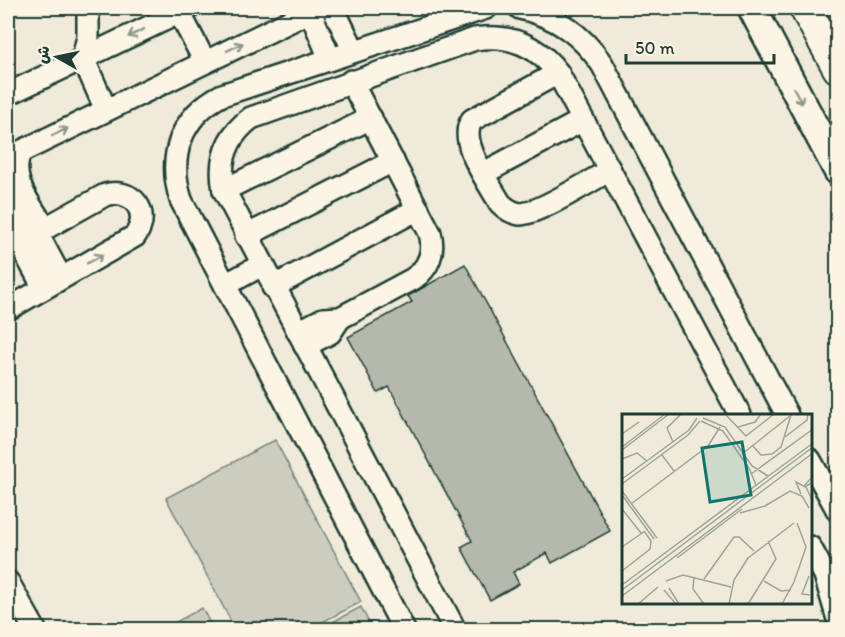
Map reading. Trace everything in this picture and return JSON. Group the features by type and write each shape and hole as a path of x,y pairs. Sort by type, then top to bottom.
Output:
{"highway":[{"path":"805,8 837,68"}],"main road":[{"path":"752,8 837,171"}],"street":[{"path":"88,8 88,37 83,58 106,110"},
{"path":"333,8 354,51"},
{"path":"404,630 181,200 177,187 175,159 182,132 199,110 222,95 486,8"},
{"path":"520,8 553,18 568,27 587,44 602,64 786,414"},
{"path":"8,94 182,9 205,62"},
{"path":"27,238 14,155 313,9 330,58"},
{"path":"455,630 246,236 224,190 222,178 224,155 234,134 242,125 262,113 475,39 489,37 516,40 528,46 545,58 558,73 739,414"},
{"path":"558,73 472,120 466,138 484,173 504,207 513,212 523,213 610,170"},
{"path":"302,339 322,319 340,318 412,279 426,266 432,242 351,81"},
{"path":"224,190 371,118"},
{"path":"484,173 583,120"},
{"path":"246,236 393,161"},
{"path":"8,309 135,236 142,223 140,208 129,196 113,193 27,238"},
{"path":"8,197 27,238 53,283"},
{"path":"273,287 417,209"},
{"path":"225,285 262,265"},
{"path":"812,464 837,511"},
{"path":"812,551 825,575 837,617"},
{"path":"8,582 35,630"}],"shaded area":[{"path":"275,440 361,602 309,629 235,629 166,498"},
{"path":"361,607 372,629 319,629"},
{"path":"202,608 213,629 179,629 176,622"}],"building":[{"path":"465,264 610,531 552,563 547,553 513,572 519,584 490,600 461,547 472,541 389,387 378,393 348,337 412,302 408,296"}]}
